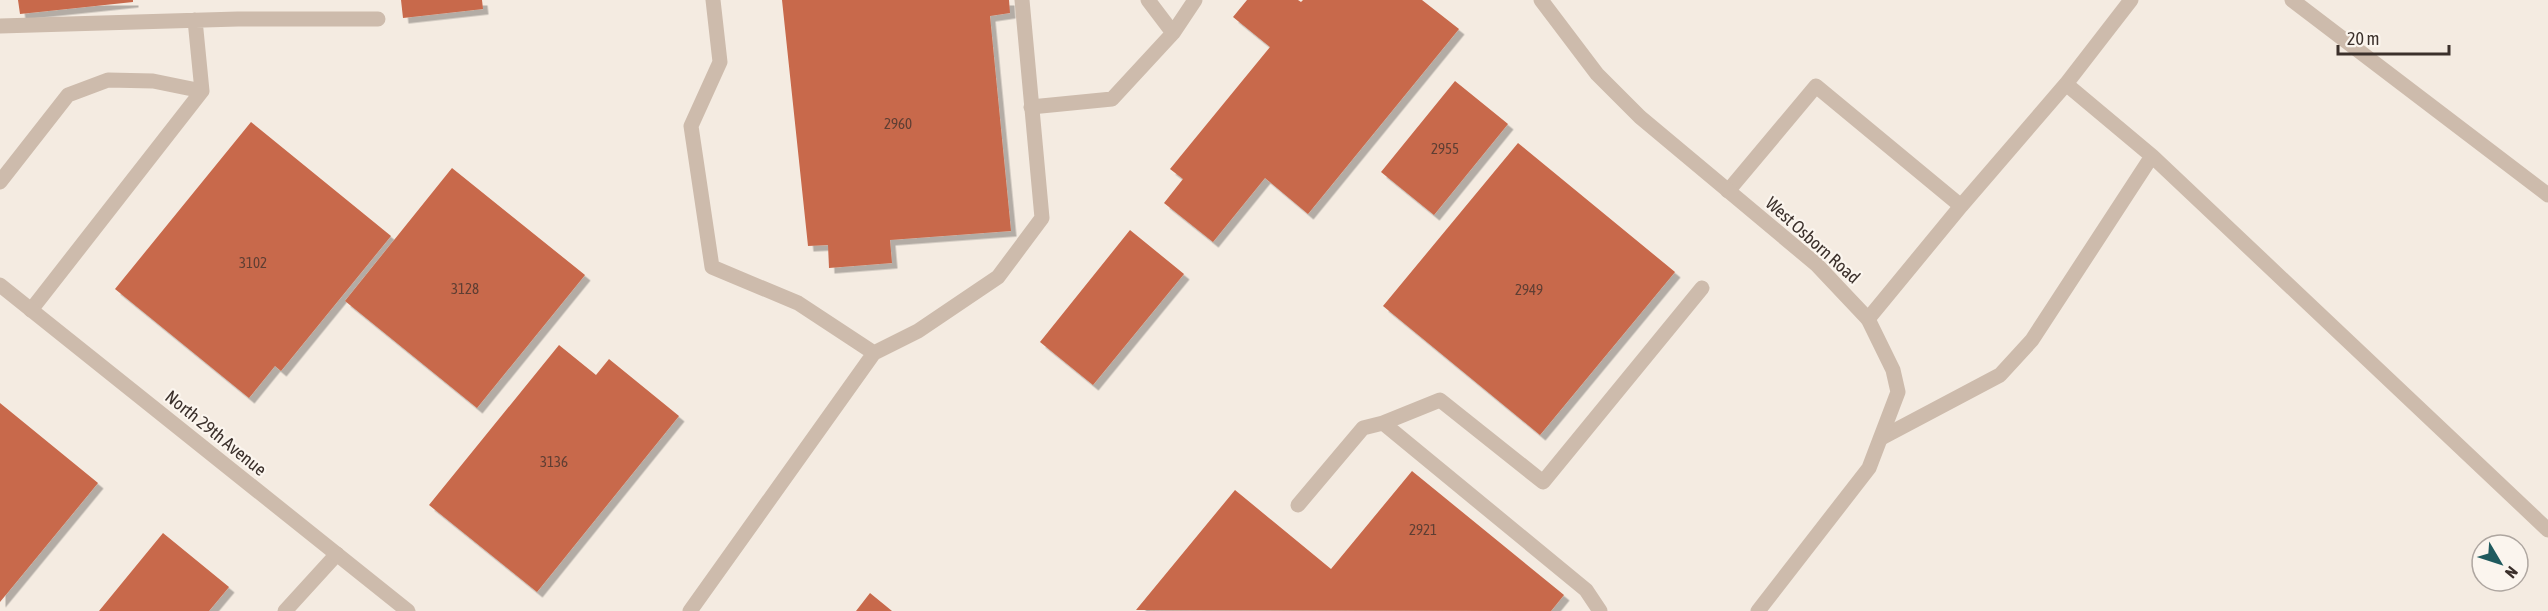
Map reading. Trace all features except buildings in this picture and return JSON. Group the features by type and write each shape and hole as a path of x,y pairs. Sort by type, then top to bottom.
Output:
{"street":[{"path":"713,0 720,62 691,126 712,267 798,303 874,353"},
{"path":"690,611 874,353 918,331 998,277 1042,218 1022,0"},
{"path":"1148,0 1173,33"},
{"path":"1031,106 1112,99 1173,33 1195,0"},
{"name":"West Osborn Road","path":"1541,0 1597,74 1640,117 1817,265 1868,319 1893,370 1898,392 1869,468 1758,611"},
{"path":"1868,319 1996,164 2066,84 2131,0"},
{"path":"2292,0 2548,195"},
{"path":"0,26 195,20 378,19"},
{"path":"31,310 202,91 195,20"},
{"path":"0,182 68,96 108,80 153,81 202,91"},
{"path":"2066,84 2152,156 2548,530"},
{"path":"1728,191 1816,86 1961,206"},
{"path":"1881,438 2000,375 2032,340 2152,156"},
{"name":"North 29th Avenue","path":"0,285 408,611"},
{"path":"1298,505 1363,428 1383,423 1440,400 1543,482 1702,288"},
{"path":"1383,423 1586,590 1600,611"},
{"path":"285,611 337,554"}]}
